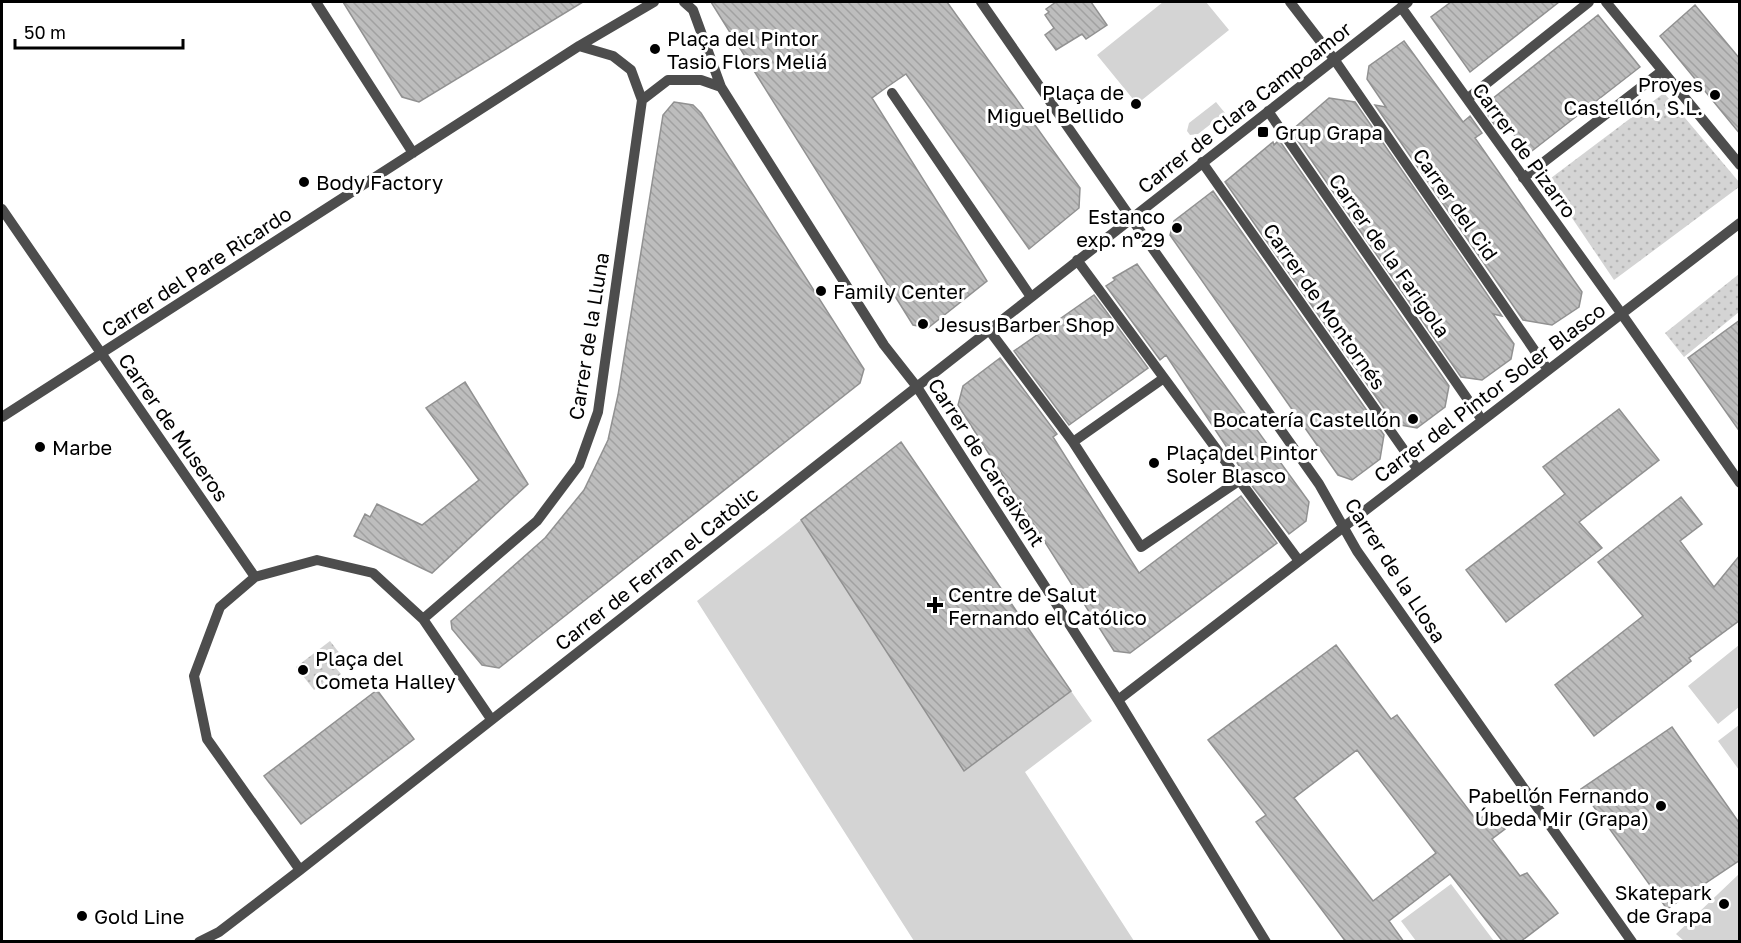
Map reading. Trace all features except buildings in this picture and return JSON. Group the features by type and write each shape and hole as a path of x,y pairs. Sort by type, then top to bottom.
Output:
{"street":[{"path":"316,2 413,153"},
{"name":"Carrer del Pare Ricardo","path":"2,417 579,46 654,2"},
{"name":"Carrer de Carcaixent","path":"684,2 693,10 721,87 884,345 917,387 1118,699 1266,942"},
{"name":"Carrer de la Llosa","path":"981,2 1319,484 1357,551 1632,942"},
{"name":"Carrer del Cid","path":"1290,2 1334,59 1548,370"},
{"path":"1467,99 1589,2"},
{"path":"1606,2 1740,165"},
{"name":"Carrer de Clara Campoamor","path":"1131,218 1405,4"},
{"name":"Carrer de Pizarro","path":"1405,4 1467,99 1740,483"},
{"name":"Carrer de la Lluna","path":"423,619 537,521 579,465 598,412 642,100 631,70 612,56 579,46"},
{"path":"1523,178 1662,71"},
{"path":"642,100 668,80 701,80 721,87"},
{"path":"892,93 1030,297"},
{"name":"Carrer de la Farigola","path":"1268,111 1482,420"},
{"name":"Carrer de Montornés","path":"1202,162 1418,470"},
{"name":"Carrer de Museros","path":"2,209 255,577"},
{"name":"Carrer de Ferran el Catòlic","path":"199,942 219,932 300,870 1131,218"},
{"name":"Carrer del Pintor Soler Blasco","path":"1118,699 1740,223"},
{"path":"1077,260 1299,561"},
{"path":"989,330 1073,442 1141,547 1240,480"},
{"path":"1073,442 1164,378"},
{"path":"300,870 207,739 194,676 220,608 255,577 317,560 373,573 423,619 491,719"}],"shaded area":[{"path":"1163,2 1206,2 1229,30 1137,104 1097,55"},
{"path":"1664,93 1739,182 1739,187 1614,280 1547,181"},
{"path":"1216,102 1225,113 1198,134 1190,135 1187,131 1189,123"},
{"path":"1739,274 1739,312 1684,357 1665,333"},
{"path":"801,520 964,771 1071,691 1092,721 1025,772 1134,941 914,941 697,601"},
{"path":"330,641 344,659 335,667 341,674 324,687 322,684 314,690 296,667"},
{"path":"1739,645 1739,707 1718,724 1688,686"},
{"path":"1739,725 1739,770 1718,741"},
{"name":"Skatepark de Grapa","path":"1739,874 1739,941 1684,941 1676,934"},
{"path":"1451,884 1494,941 1416,941 1401,921"}],"place":[{"name":"Plaça del Pintor Tasio Flors Meliá","path":"655,49"},
{"name":"Proyes Castellón, S.L.","path":"1715,95"},
{"name":"Plaça de Miguel Bellido","path":"1136,104"},
{"name":"Grup Grapa","path":"1263,132"},
{"name":"Body Factory","path":"304,182"},
{"name":"Estanco exp. nº29","path":"1177,228"},
{"name":"Family Center","path":"821,291"},
{"name":"Jesus Barber Shop","path":"923,324"},
{"name":"Bocatería Castellón","path":"1413,419"},
{"name":"Marbe","path":"40,447"},
{"name":"Plaça del Pintor Soler Blasco","path":"1154,463"},
{"name":"Centre de Salut Fernando el Católico","path":"935,605"},
{"name":"Plaça del Cometa Halley","path":"303,670"},
{"name":"Pabellón Fernando Úbeda Mir (Grapa)","path":"1661,806"},
{"name":"Skatepark de Grapa","path":"1724,904"},
{"name":"Gold Line","path":"82,916"}]}
